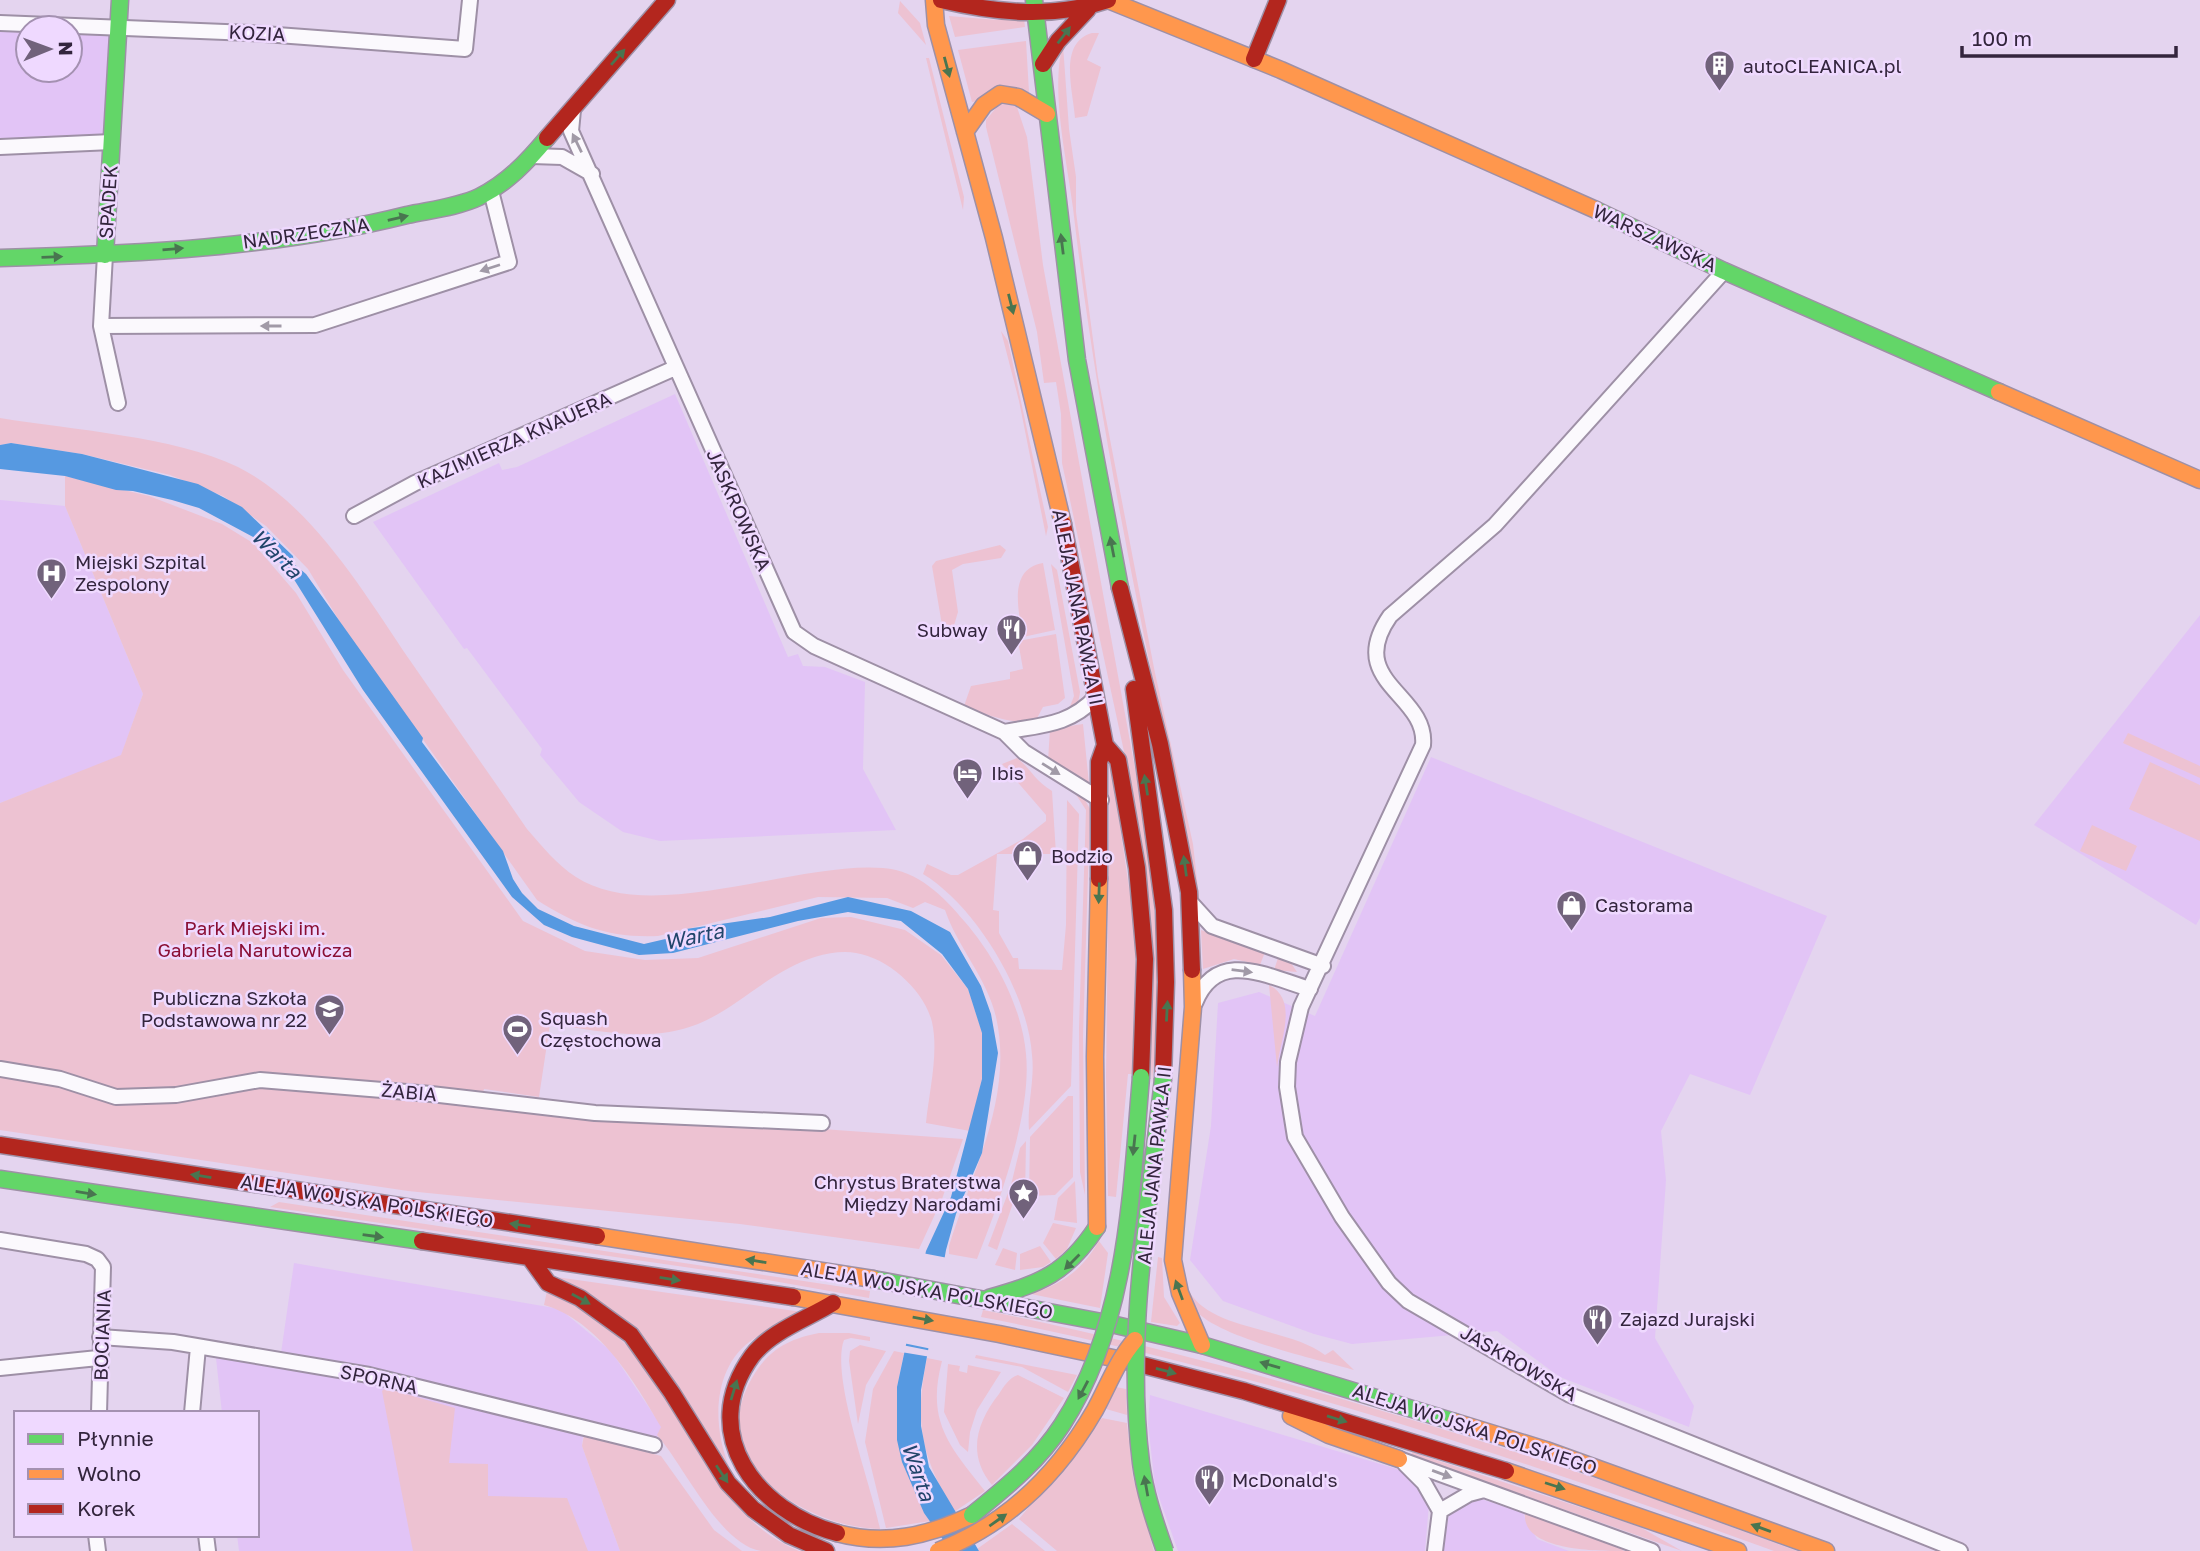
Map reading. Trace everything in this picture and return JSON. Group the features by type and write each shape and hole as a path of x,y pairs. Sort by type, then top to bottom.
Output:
{"main road":[{"name":"SPADEK","path":"105,255 120,0"},
{"name":"NADRZECZNA","path":"0,258 105,255 312,236 460,204 491,191 532,156 667,0"},
{"name":"ALEJA JANA PAWŁA II","path":"934,0 936,25 994,238 1057,494 1105,746 1099,762 1101,800 1095,1057 1097,1227"},
{"path":"948,2 978,0"},
{"name":"WARSZAWSKA","path":"1043,64 1055,50 1058,41 1088,9 1108,0 1254,59 1601,212 1724,271 1830,314 2200,480"},
{"path":"1254,59 1278,0"},
{"name":"WARSZAWSKA","path":"948,2 1000,12 1035,6 1088,9"},
{"name":"ALEJA JANA PAWŁA II","path":"1035,6 1077,360 1125,614 1165,925 1167,993 1163,1079 1135,1340 1141,1463 1149,1504 1165,1551"},
{"path":"964,132 984,102 997,93 1016,95 1047,114"},
{"name":"ALEJA JANA PAWŁA II","path":"1125,614 1160,744 1189,892 1194,1007 1188,1103 1173,1231 1175,1280 1202,1345"},
{"path":"833,1303 771,1339 753,1354 735,1385 729,1429 744,1471 775,1504 824,1530 852,1538 883,1540 921,1536 972,1515 1029,1468 1064,1423 1094,1369 1113,1308 1141,1077 1145,958 1137,868 1118,760 1105,746"},
{"name":"ALEJA WOJSKA POLSKIEGO","path":"0,1145 872,1279 986,1299 1202,1345 1546,1450 1826,1551"},
{"name":"ALEJA WOJSKA POLSKIEGO","path":"0,1179 833,1303 980,1329 1145,1365 1248,1392 1541,1482 1738,1551"},
{"path":"986,1299 1063,1272 1084,1249 1097,1227 1116,1251 1133,1259 1148,1258 1162,1251 1173,1231"},
{"path":"530,1258 548,1283 592,1305 631,1335 672,1393 728,1483 752,1510 789,1535 826,1551"},
{"path":"938,1551 973,1537 997,1521 1043,1481 1082,1431 1119,1357 1135,1340"},
{"path":"1248,1392 1329,1435 1399,1459"}],"street":[{"name":"KOZIA","path":"0,23 119,26 465,48 470,0"},
{"name":"JASKROWSKA","path":"573,109 571,131 593,174 794,632 814,646 1004,732 1024,752 1101,800"},
{"path":"0,147 112,142"},
{"path":"532,156 562,157 593,174"},
{"path":"101,326 315,325 509,262 491,191"},
{"name":"SPADEK","path":"105,255 101,326 118,403"},
{"name":"JASKROWSKA","path":"1724,271 1495,525 1390,616 1382,627 1376,655 1379,670 1386,684 1422,727 1423,745 1323,965 1301,1007 1288,1062 1287,1087 1294,1137 1342,1217 1389,1283 1408,1301 1570,1395 1959,1551"},
{"name":"KAZIMIERZA KNAUERA","path":"354,516 415,483 676,368"},
{"path":"1004,732 1070,719 1082,712 1096,697"},
{"path":"1189,892 1199,915 1212,926 1323,965"},
{"path":"1194,1007 1205,984 1231,969 1245,969 1310,989"},
{"name":"ŻABIA","path":"0,1069 60,1079 116,1097 176,1095 260,1080 431,1094 595,1113 822,1123"},
{"name":"BOCIANIA","path":"0,1241 97,1259 103,1267 98,1358 99,1411"},
{"name":"SPORNA","path":"100,1337 145,1338 369,1375 654,1445"},
{"path":"192,1411 198,1347"},
{"path":"0,1368 98,1358"},
{"path":"1399,1459 1652,1551"},
{"path":"1399,1459 1420,1478 1440,1511 1435,1551"},
{"path":"1440,1511 1469,1494 1485,1490"}],"shaded area":[{"path":"0,27 14,28 14,84 84,84 84,30 111,31 105,136 0,144"},
{"path":"675,394 788,657 798,654 803,666 825,667 865,682 863,769 896,830 660,841 623,832 579,802 540,755 542,749 467,648 464,649 373,522 499,463 502,470 517,467"},
{"name":"Miejski Szpital Zespolony","path":"0,500 65,506 143,694 121,756 0,803"},
{"path":"2200,615 2200,918 2196,925 2034,825"},
{"path":"1431,757 1827,916 1750,1095 1690,1074 1661,1131 1666,1180 1655,1338 1694,1406 1689,1427 1560,1377 1497,1331 1352,1344 1314,1334 1223,1301 1190,1260 1211,1126 1218,1003 1259,992 1315,1016"},
{"path":"294,1263 560,1309 611,1351 662,1427 651,1451 583,1436 582,1446 620,1551 239,1551 237,1537 259,1537 259,1411 222,1411 215,1349 280,1360"},
{"path":"1150,1395 1407,1472 1418,1482 1429,1504 1425,1551 1178,1551 1155,1486 1148,1424"},
{"path":"1478,1498 1525,1513 1524,1516 1537,1539 1569,1551 1443,1551 1449,1513 1455,1507"}],"green space":[{"path":"900,1 920,23 926,45 898,13"},
{"path":"949,16 997,20 1024,18 1025,27 955,37"},
{"path":"1099,33 1087,60 1101,67 1087,116 1075,118 1071,57 1081,38"},
{"path":"1026,41 1029,92 972,102 958,50"},
{"path":"1063,45 1069,129 1076,177 1076,212 1098,377 1155,673 1193,844 1200,906 1146,645 1097,384 1061,125 1058,83"},
{"path":"926,58 929,58 964,197 963,210"},
{"path":"1001,102 1017,107 1027,137 1043,265 1140,796 1153,886 1159,1005 1152,1083 1134,798 1062,463 1061,414 1056,382 1044,383 1037,332 986,127 986,120"},
{"path":"1001,331 1008,341 1048,527 1046,536 1019,401"},
{"path":"0,418 122,435 184,448 238,467 265,483 290,503 334,552 527,829 556,861 576,877 607,890 643,895 683,894 809,873 848,868 883,868 908,874 939,894 976,936 996,967 1019,1018 1026,1054 1027,1077 1019,1130 1004,1185 977,1259 949,1254 949,1246 988,1134 999,1076 1000,1047 992,1003 945,910 925,902 913,908 887,898 818,897 658,936 624,935 594,929 566,917 537,900 343,627 308,569 266,526 223,496 170,475 82,454 11,443 0,445"},
{"name":"Park Miejski im. Gabriela Narutowicza","path":"65,476 149,496 222,524 253,543 296,593 343,670 523,921 585,951 645,960 698,958 821,918 851,917 905,930 941,955 968,989 982,1032 982,1079 970,1131 926,1123 933,1072 934,1034 928,1010 921,998 903,977 880,961 848,952 821,955 796,964 721,1012 680,1030 625,1034 550,1024 539,1097 484,1089 480,1106 594,1119 751,1124 963,1139 942,1199 919,1249 740,1224 408,1191 0,1130 0,803 121,755 143,694 65,506"},
{"path":"1000,545 1006,550 1001,558 963,564 952,570 958,612 952,632 943,631 932,566 936,561"},
{"path":"1043,563 1055,630 1023,637 1018,604 1020,582 1032,567"},
{"path":"1051,564 1057,570 1080,692 1074,708 1061,715 1049,717 1069,709 1074,696"},
{"path":"1056,634 1065,698 1058,704 1043,707 1035,722 999,718 964,706 971,686 1010,679 1010,672 1023,669 1018,641"},
{"path":"1083,724 1089,784 1048,761 1050,729"},
{"path":"2128,733 2200,766 2200,778 2123,743"},
{"path":"1110,757 1136,936 1132,1074 1128,1074 1116,1197 1108,1196 1106,1076"},
{"path":"1017,758 1052,791 1056,854 997,854 993,910 999,911 999,933 1013,958 1018,958 1019,969 1062,970 1066,925 1067,800 1079,814 1071,1086 1029,1130 1033,1064 1021,1005 996,953 980,929 943,888 923,874 927,864 951,875 958,875 1023,839 1046,821 1046,815 1002,764"},
{"path":"2150,762 2200,785 2200,841 2129,809"},
{"path":"1075,793 1083,796 1090,809 1083,1037 1085,1195 1080,1172 1079,1028 1086,810"},
{"path":"2092,825 2137,846 2126,871 2080,851"},
{"path":"1201,930 1265,952 1260,965 1234,959 1203,969"},
{"path":"1278,958 1291,963 1297,972 1274,970"},
{"path":"1269,985 1278,992 1286,1010 1277,1067"},
{"path":"1068,1096 1073,1096 1073,1177 1055,1195 1029,1196 1030,1137"},
{"path":"1026,1141 1025,1197 1015,1197 997,1250 988,1246 1011,1185 1020,1148"},
{"path":"1075,1181 1077,1223 1054,1220 1058,1198"},
{"path":"279,1202 870,1291 869,1298 733,1274 270,1207"},
{"path":"1053,1223 1076,1228 1067,1249 1056,1259 1043,1243"},
{"path":"1099,1241 1108,1253 1100,1308 1031,1294 1071,1275"},
{"path":"1040,1246 1051,1262 1043,1267 1020,1270 1020,1254"},
{"path":"1003,1248 1017,1253 1015,1270 995,1265"},
{"path":"1158,1257 1162,1258 1164,1297 1180,1323 1177,1326 1151,1322"},
{"path":"1181,1264 1189,1291 1200,1304 1214,1314 1292,1339 1325,1355 1333,1350 1354,1370 1246,1338 1207,1320 1195,1310 1188,1299"},
{"path":"549,1276 809,1313 755,1338 730,1364 723,1380 718,1415 723,1450 729,1466 654,1354"},
{"path":"547,1291 591,1316 623,1341 669,1403 723,1489 744,1514 769,1535 799,1551 761,1551 746,1545 731,1534 703,1502 657,1435 661,1427 627,1373 598,1338 581,1324 544,1305"},
{"path":"983,1310 1193,1358 1400,1416 1603,1481 1797,1551 1774,1551 1579,1482 1382,1418 1183,1362 981,1317"},
{"path":"819,1333 849,1333 870,1337 870,1341 851,1338 844,1340 841,1357 847,1405 880,1529 821,1517 794,1503 770,1485 751,1463 741,1437 740,1409 758,1368 772,1353 788,1342"},
{"path":"860,1345 886,1351 866,1385 858,1424 849,1361 850,1351"},
{"path":"894,1351 904,1353 897,1387 924,1513 930,1521 886,1528 865,1442 873,1389"},
{"path":"976,1355 1077,1375 1068,1392 1022,1367 975,1358"},
{"path":"927,1358 942,1361 937,1400 944,1432 951,1446 985,1491 954,1512 934,1473 923,1438 921,1401"},
{"path":"948,1364 960,1366 959,1371 967,1373 968,1365 1001,1372 977,1410 970,1432 968,1452 960,1445 944,1412"},
{"path":"1018,1375 1064,1398 1032,1445 992,1485 979,1462 977,1451 980,1428 1005,1385"},
{"path":"1116,1387 1126,1389 1127,1415 1106,1409"},
{"path":"385,1388 455,1408 449,1463 488,1464 488,1496 567,1498 588,1551 413,1551 382,1391"},
{"path":"1102,1418 1127,1423 1133,1477 1154,1551 1057,1551 1019,1519"},
{"path":"584,1435 661,1456 714,1530 742,1551 620,1551 582,1446"},
{"path":"1412,1452 1640,1527 1682,1551 1411,1456"},
{"path":"1525,1513 1617,1546 1624,1551 1580,1549 1547,1542 1527,1526"},
{"path":"1012,1524 1045,1551 977,1549"}],"water":[{"name":"Warta","path":"11,443 82,454 198,484 242,507 293,556 294,564 306,574 423,738 422,742 503,851 513,879 538,909 574,926 644,944 674,937 686,929 770,917 848,897 911,911 950,932 981,986 991,1014 998,1053 982,1153 956,1214 946,1250 921,1390 921,1426 929,1467 979,1551 951,1551 924,1513 902,1462 897,1440 897,1387 926,1251 951,1197 982,1079 982,1033 968,989 942,954 901,921 848,912 798,921 673,953 639,955 572,937 544,925 512,897 363,690 290,573 255,538 199,508 172,500 116,490 65,476 0,469 0,445"}],"pier":[{"path":"922,1253 948,1258 932,1349 903,1343"},
{"path":"902,1345 932,1351 931,1357 901,1352"}],"traffic: fast":[{"path":"105,255 120,0"},
{"path":"1034,0 1077,360 1120,588"},
{"path":"0,258 154,251 256,242 357,226 444,208 479,197 508,179 547,138"},
{"path":"1596,210 1724,271 1999,392"},
{"path":"972,1515 1020,1474 1053,1438 1084,1386 1101,1344 1113,1301 1129,1212 1141,1077"},
{"path":"1163,1079 1141,1271 1136,1367 1141,1463 1151,1508 1165,1551"},
{"path":"0,1179 422,1241"},
{"path":"989,1298 1051,1274 1074,1256 1097,1227"},
{"path":"873,1279 1107,1323 1202,1345 1455,1422"}],"traffic: slow":[{"path":"934,0 936,25 994,238 1063,524"},
{"path":"1108,0 1281,70 1596,210"},
{"path":"965,132 984,105 1000,94 1018,97 1047,114"},
{"path":"1999,392 2200,480"},
{"path":"1097,1227 1095,1057 1099,879"},
{"path":"1192,970 1193,1007 1173,1260 1180,1293 1202,1345"},
{"path":"597,1236 873,1279"},
{"path":"793,1297 999,1334 1127,1361"},
{"path":"938,1551 987,1527 1048,1476 1081,1433 1118,1365 1135,1340"},
{"path":"1291,1416 1329,1435 1399,1459"},
{"path":"1455,1422 1546,1450 1826,1551"},
{"path":"1506,1471 1738,1551"},
{"path":"837,1533 872,1539 906,1537 972,1515"}],"traffic: jam":[{"path":"547,138 667,0"},
{"path":"941,0 1025,12 1067,10 1108,0"},
{"path":"1254,59 1278,0"},
{"path":"1043,64 1058,41 1088,9"},
{"path":"1063,524 1105,745 1099,762 1099,879"},
{"path":"1120,588 1160,744 1189,892 1192,970"},
{"path":"1134,689 1164,910 1166,982 1163,1079"},
{"path":"1105,745 1118,760 1137,868 1145,959 1141,1077"},
{"path":"0,1145 597,1236"},
{"path":"422,1241 793,1297"},
{"path":"530,1258 548,1283 580,1298 631,1335 672,1393 728,1483 753,1509 789,1535 826,1551"},
{"path":"833,1303 779,1332 760,1347 736,1385 730,1413 733,1440 744,1466 760,1488 782,1507 808,1523 837,1533"},
{"path":"1127,1361 1244,1391 1506,1471"}],"place":[{"name":"autoCLEANICA.pl","path":"1720,93"},
{"name":"Miejski Szpital Zespolony","path":"52,600"},
{"name":"Subway","path":"1011,657"},
{"name":"Ibis","path":"968,800"},
{"name":"Bodzio","path":"1028,883"},
{"name":"Castorama","path":"1572,932"},
{"name":"Publiczna Szkoła Podstawowa nr 22","path":"330,1036"},
{"name":"Squash Częstochowa","path":"517,1056"},
{"name":"Chrystus Braterstwa Między Narodami","path":"1024,1220"},
{"name":"Zajazd Jurajski","path":"1597,1346"},
{"name":"McDonald's","path":"1209,1507"}]}
